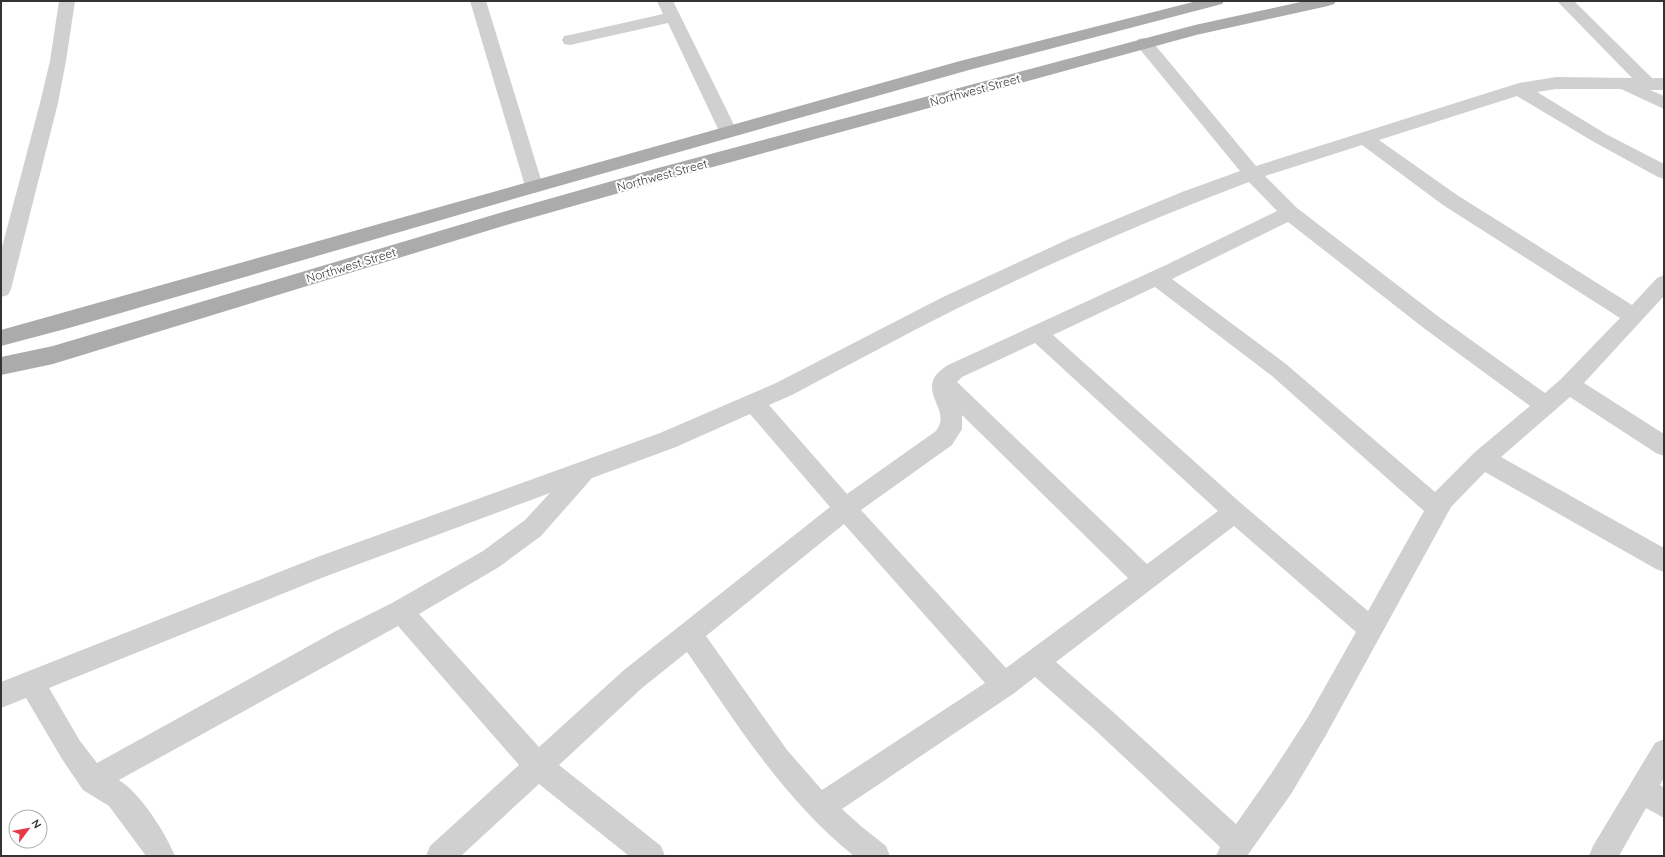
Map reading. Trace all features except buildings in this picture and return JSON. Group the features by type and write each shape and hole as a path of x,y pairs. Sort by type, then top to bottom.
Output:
{"main road":[{"name":"Northwest Street","path":"1,338 69,320 728,131 966,65 1216,1"},
{"name":"Northwest Street","path":"1,366 53,355 503,219 658,175 744,153 1144,43 1195,30 1328,1"}],"street":[{"path":"1,289 49,103 58,61 67,1"},
{"path":"478,1 534,186"},
{"path":"665,1 728,131"},
{"path":"1565,1 1656,84"},
{"path":"570,40 672,17"},
{"path":"1144,43 1252,174 1290,213 1432,323 1545,405"},
{"path":"1,695 320,567 668,440 754,403 950,303 1078,243 1189,197 1252,174 1519,89 1556,83 1656,84"},
{"path":"1624,83 1664,104"},
{"path":"1519,89 1600,138 1664,172"},
{"path":"1364,138 1450,200 1634,316"},
{"path":"440,856 633,678 846,509 944,438 951,428 952,416 943,390 944,382 954,371 1157,278 1290,213"},
{"path":"1157,278 1279,370 1438,508"},
{"path":"1036,661 1120,736 1234,850 1281,784 1317,726 1443,500 1483,459 1569,385 1664,283"},
{"path":"1037,332 1235,512 1371,629"},
{"path":"944,382 1146,579"},
{"path":"1569,385 1664,446"},
{"path":"754,403 846,509 1004,685"},
{"path":"1483,459 1664,561"},
{"path":"93,780 401,611 492,559 533,528 585,470"},
{"path":"821,807 1004,685 1235,512"},
{"path":"401,611 538,766 651,856"},
{"path":"689,634 778,759 811,798 852,837 876,856"},
{"path":"32,683 71,750 93,780 119,796 153,840 161,856"},
{"path":"1603,856 1653,797 1664,752"}]}
